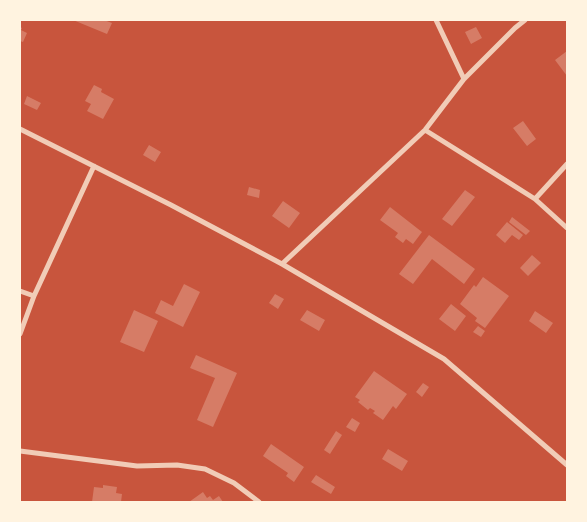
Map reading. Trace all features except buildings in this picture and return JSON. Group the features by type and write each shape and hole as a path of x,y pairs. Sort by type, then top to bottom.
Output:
{"street":[{"path":"436,20 464,79"},
{"path":"282,264 425,130 464,79 525,20"},
{"path":"20,129 171,205 282,264 444,359 567,465"},
{"path":"425,130 535,199 567,228"},
{"path":"535,199 567,164"},
{"path":"20,334 34,296 94,166"},
{"path":"20,291 34,296"},
{"path":"20,451 137,466 177,465 205,469 234,483 259,502"}]}
